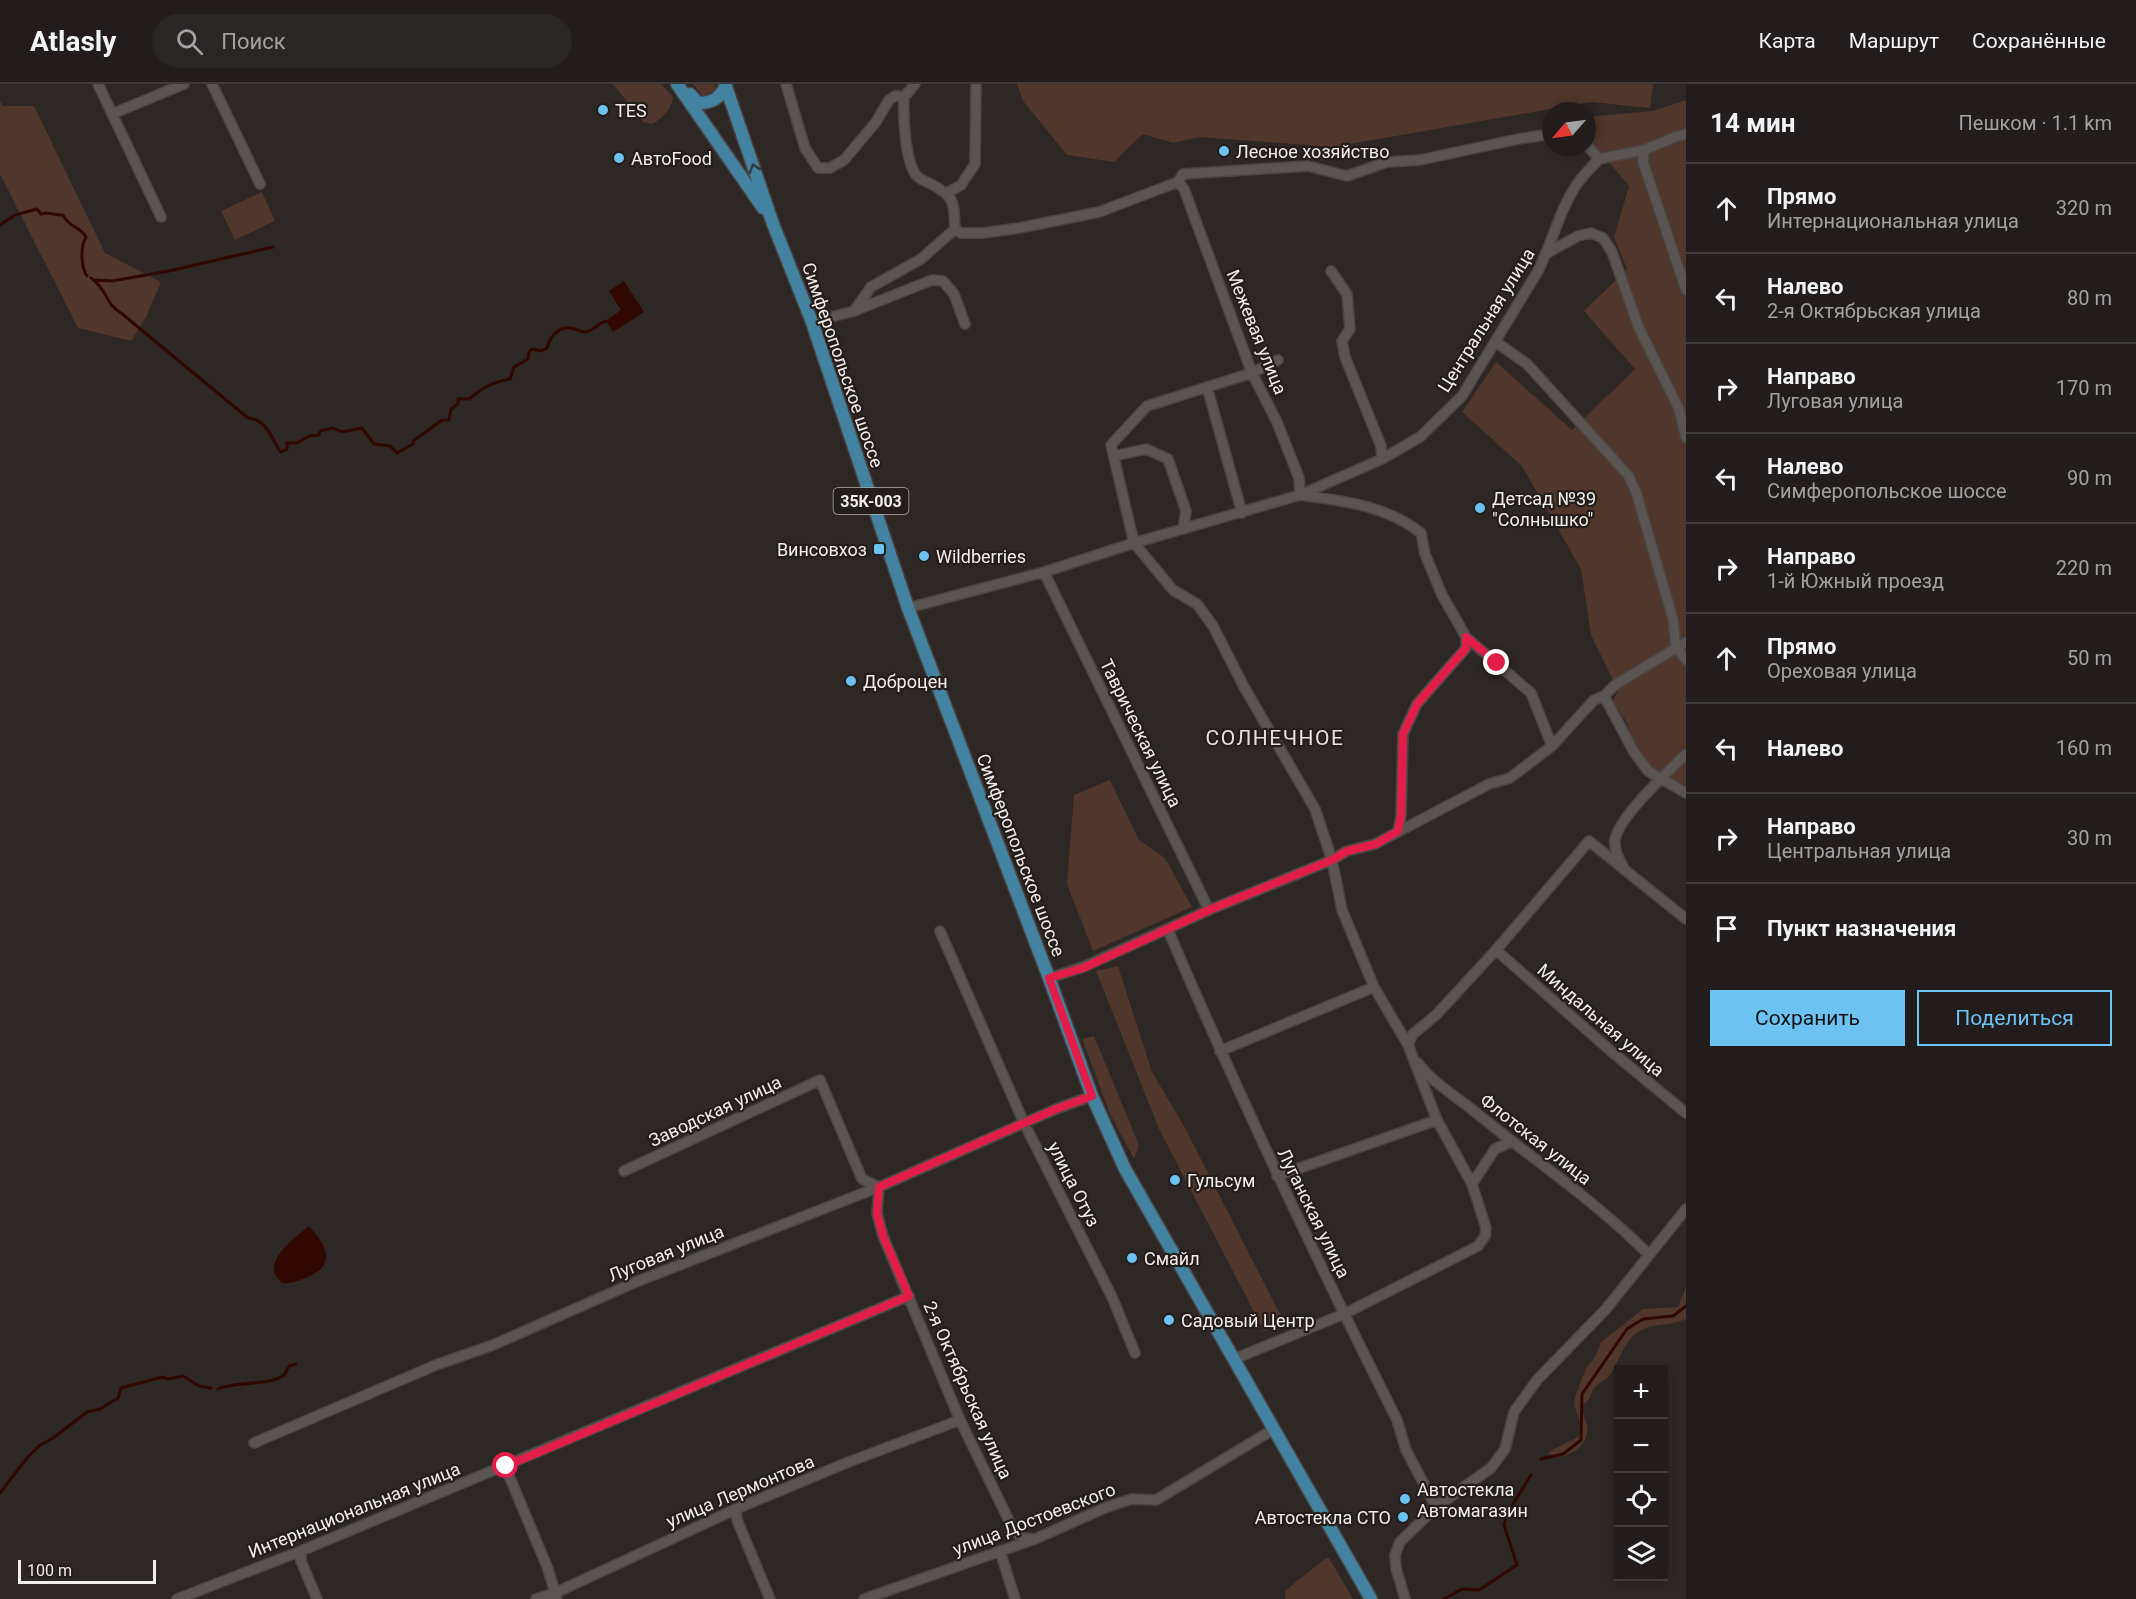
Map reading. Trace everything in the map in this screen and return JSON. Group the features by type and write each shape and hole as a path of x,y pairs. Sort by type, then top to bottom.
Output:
{"main road":[{"path":"681,88 698,103 707,103 715,101 725,85"},
{"name":"Симферопольское шоссе","path":"725,85 773,224 812,322 908,608 1092,1096 1125,1169 1371,1599"},
{"name":"35К-003","path":"681,88 773,224"}],"street":[{"path":"98,84 161,217"},
{"path":"112,114 184,84"},
{"path":"212,84 260,184"},
{"path":"786,84 805,148 818,168 830,168 844,160 876,122 889,100 895,96 904,97"},
{"path":"915,84 904,97 903,122 912,169 917,177 947,193 953,200 956,229 961,233 983,233 1019,228 1099,212 1178,182 1183,174 1308,166 1347,176 1387,162 1420,160 1542,135"},
{"path":"947,193 960,184 975,164 976,84"},
{"path":"1596,156 1599,159 1644,150 1686,134"},
{"path":"1644,150 1643,162 1686,290"},
{"name":"Центральная улица","path":"908,608 1044,572 1134,543 1300,495 1382,459 1420,437 1462,396 1547,253 1564,207 1578,183 1599,159"},
{"name":"Межевая улица","path":"1178,182 1184,189 1252,373 1277,422 1299,478 1300,495"},
{"path":"854,311 871,286 921,259 956,229"},
{"path":"1547,253 1578,236 1592,233 1603,238 1612,252 1639,328 1679,410 1686,438"},
{"path":"1331,271 1347,294 1350,329 1342,341 1345,357 1382,446 1382,459"},
{"path":"812,322 854,311 932,280 943,281 954,294 964,324"},
{"path":"1496,342 1527,363 1628,475 1636,492 1673,619 1676,647 1686,660"},
{"path":"1234,1359 1344,1314 1478,1246 1485,1236 1486,1228 1472,1184 1437,1120 1408,1045 1374,987 1341,910 1332,860 1315,809 1244,687 1213,626 1197,604 1173,590 1134,543 1111,445 1147,406 1252,373 1278,360"},
{"path":"1207,387 1242,513"},
{"path":"1114,456 1146,449 1167,459 1186,511 1183,530"},
{"name":"Центральная улица","path":"1300,495 1341,500 1376,509 1404,520 1421,533 1425,554 1442,595 1466,637 1532,693 1551,746"},
{"name":"Таврическая улица","path":"1044,572 1209,910"},
{"path":"1398,831 1401,816 1403,734 1417,704 1466,648 1466,637"},
{"path":"1049,978 1083,968 1209,910 1332,860 1347,851 1376,844 1489,784 1510,778 1551,746 1594,700 1604,696 1615,685 1686,642"},
{"path":"1604,696 1634,752 1648,771 1686,793"},
{"path":"1624,868 1616,854 1615,842 1618,829 1686,754"},
{"path":"1408,1045 1413,1034 1436,1015 1496,950 1589,841 1686,919"},
{"name":"Луганская улица","path":"1168,930 1277,1176 1397,1420 1406,1450 1436,1507"},
{"name":"улица Отуз","path":"940,931 1024,1123 1112,1297 1135,1353"},
{"name":"Миндальная улица","path":"1496,950 1612,1052 1686,1113"},
{"path":"1220,1051 1374,987"},
{"name":"Флотская улица","path":"1408,1045 1419,1066 1511,1142 1629,1234 1649,1255"},
{"name":"Заводская улица","path":"624,1172 820,1080 862,1179 879,1187"},
{"name":"Луговая улица","path":"254,1443 436,1365 493,1345 636,1282 879,1187 1024,1123 1092,1096"},
{"path":"1277,1176 1437,1120"},
{"path":"1472,1184 1496,1149 1511,1142"},
{"name":"2-я Октябрьская улица","path":"879,1187 877,1213 883,1236 960,1420 1014,1531 1023,1538 1035,1539"},
{"path":"1405,1599 1396,1568 1395,1555 1400,1542 1436,1507 1491,1468 1505,1449 1514,1412 1538,1380 1606,1309 1686,1209"},
{"name":"Интернациональная улица","path":"177,1599 301,1551 909,1296"},
{"name":"улица Лермонтова","path":"536,1599 556,1596 736,1509 846,1463 960,1420"},
{"name":"улица Достоевского","path":"864,1599 1035,1539 1107,1507 1132,1499 1156,1500 1274,1429"},
{"path":"506,1466 548,1569 556,1596"},
{"path":"736,1509 737,1520 770,1599"},
{"path":"301,1551 301,1561 317,1599"},
{"path":"1000,1551 1015,1599"}],"shaded area":[{"path":"613,84 661,84 673,97 672,102 660,119 652,124 643,122"},
{"path":"693,84 714,84 716,90 703,96"},
{"path":"1017,84 1653,84 1650,108 1596,102 1542,102 1542,111 1333,147 1200,137 1173,143 1143,134 1114,162 1067,155 1023,101"},
{"path":"1686,100 1686,788 1658,773 1638,753 1626,721 1613,702 1618,690 1591,635 1581,569 1522,466 1462,412 1496,362 1572,430 1635,369 1584,311 1627,269 1614,237 1629,186 1596,147 1596,116 1653,111"},
{"path":"0,101 3,106 34,106 105,253 161,282 146,317 131,341 78,328 0,174"},
{"path":"262,192 275,221 235,240 221,211"},
{"path":"624,281 644,312 613,332 606,321 621,310 609,291"},
{"path":"1110,780 1139,840 1165,858 1192,907 1093,951 1067,884 1074,795"},
{"path":"1118,966 1152,1072 1184,1126 1284,1322 1264,1331 1159,1129 1096,971"},
{"path":"1094,1036 1139,1145 1134,1159 1110,1114 1082,1039"},
{"path":"309,1226 326,1253 324,1265 319,1271 307,1277 282,1283 274,1267 276,1259 288,1244"},
{"path":"1686,1287 1686,1319 1651,1327 1633,1336 1609,1376 1594,1388 1589,1400 1581,1406 1587,1426 1585,1440 1576,1450 1563,1456 1550,1458 1549,1452 1579,1436 1582,1427 1574,1405 1575,1397 1586,1368 1595,1357 1601,1342 1643,1309 1678,1307"},
{"path":"1329,1558 1353,1599 1285,1599 1286,1590"}],"waterway":[{"path":"0,225 15,215 37,209 41,214 63,215 86,237 82,257 83,268 87,276"},
{"path":"94,280 112,281 169,271 273,247"},
{"path":"91,278 116,309 248,418 263,425 281,452 287,449 287,443 297,443 309,436 319,435 320,431 333,428 342,432 362,428 374,444 390,446 397,453 413,444 413,441 442,420 449,420 451,409 458,404 458,399 469,399 488,386 510,379 514,367 528,359 532,349 541,351 547,348 552,336 558,331 571,328 588,332 606,321"},
{"path":"1541,1459 1563,1454 1581,1440 1582,1394 1627,1329 1643,1319 1673,1316 1686,1306"},
{"path":"218,1389 270,1381 284,1375 289,1366 296,1364"},
{"path":"0,1493 39,1446 87,1412 100,1409 118,1398 121,1388 162,1377 168,1379 183,1376 199,1386 211,1388"},
{"path":"1444,1599 1462,1589 1479,1590 1517,1565 1504,1525 1508,1512 1531,1475"}],"place":[{"name":"TES","path":"603,110"},
{"name":"Лесное хозяйство","path":"1224,151"},
{"name":"АвтоFood","path":"619,158"},
{"name":"Детсад №39 \"Солнышко\"","path":"1480,508"},
{"name":"Винсовхоз","path":"879,549"},
{"name":"Wildberries","path":"924,556"},
{"name":"Доброцен","path":"851,681"},
{"name":"Гульсум","path":"1175,1180"},
{"name":"Смайл","path":"1132,1258"},
{"name":"Садовый Центр","path":"1169,1320"},
{"name":"Автостекла Автомагазин","path":"1405,1499"},
{"name":"Автостекла СТО","path":"1403,1517"}],"district":[{"name":"СОЛНЕЧНОЕ","path":"1275,738"}],"route":[{"path":"506,1466 909,1296 883,1236 877,1213 879,1187 1056,1109 1092,1096 1049,978 1083,968 1209,910 1332,860 1347,851 1376,844 1398,831 1401,816 1403,734 1417,704 1466,648 1466,637 1497,663"}]}
